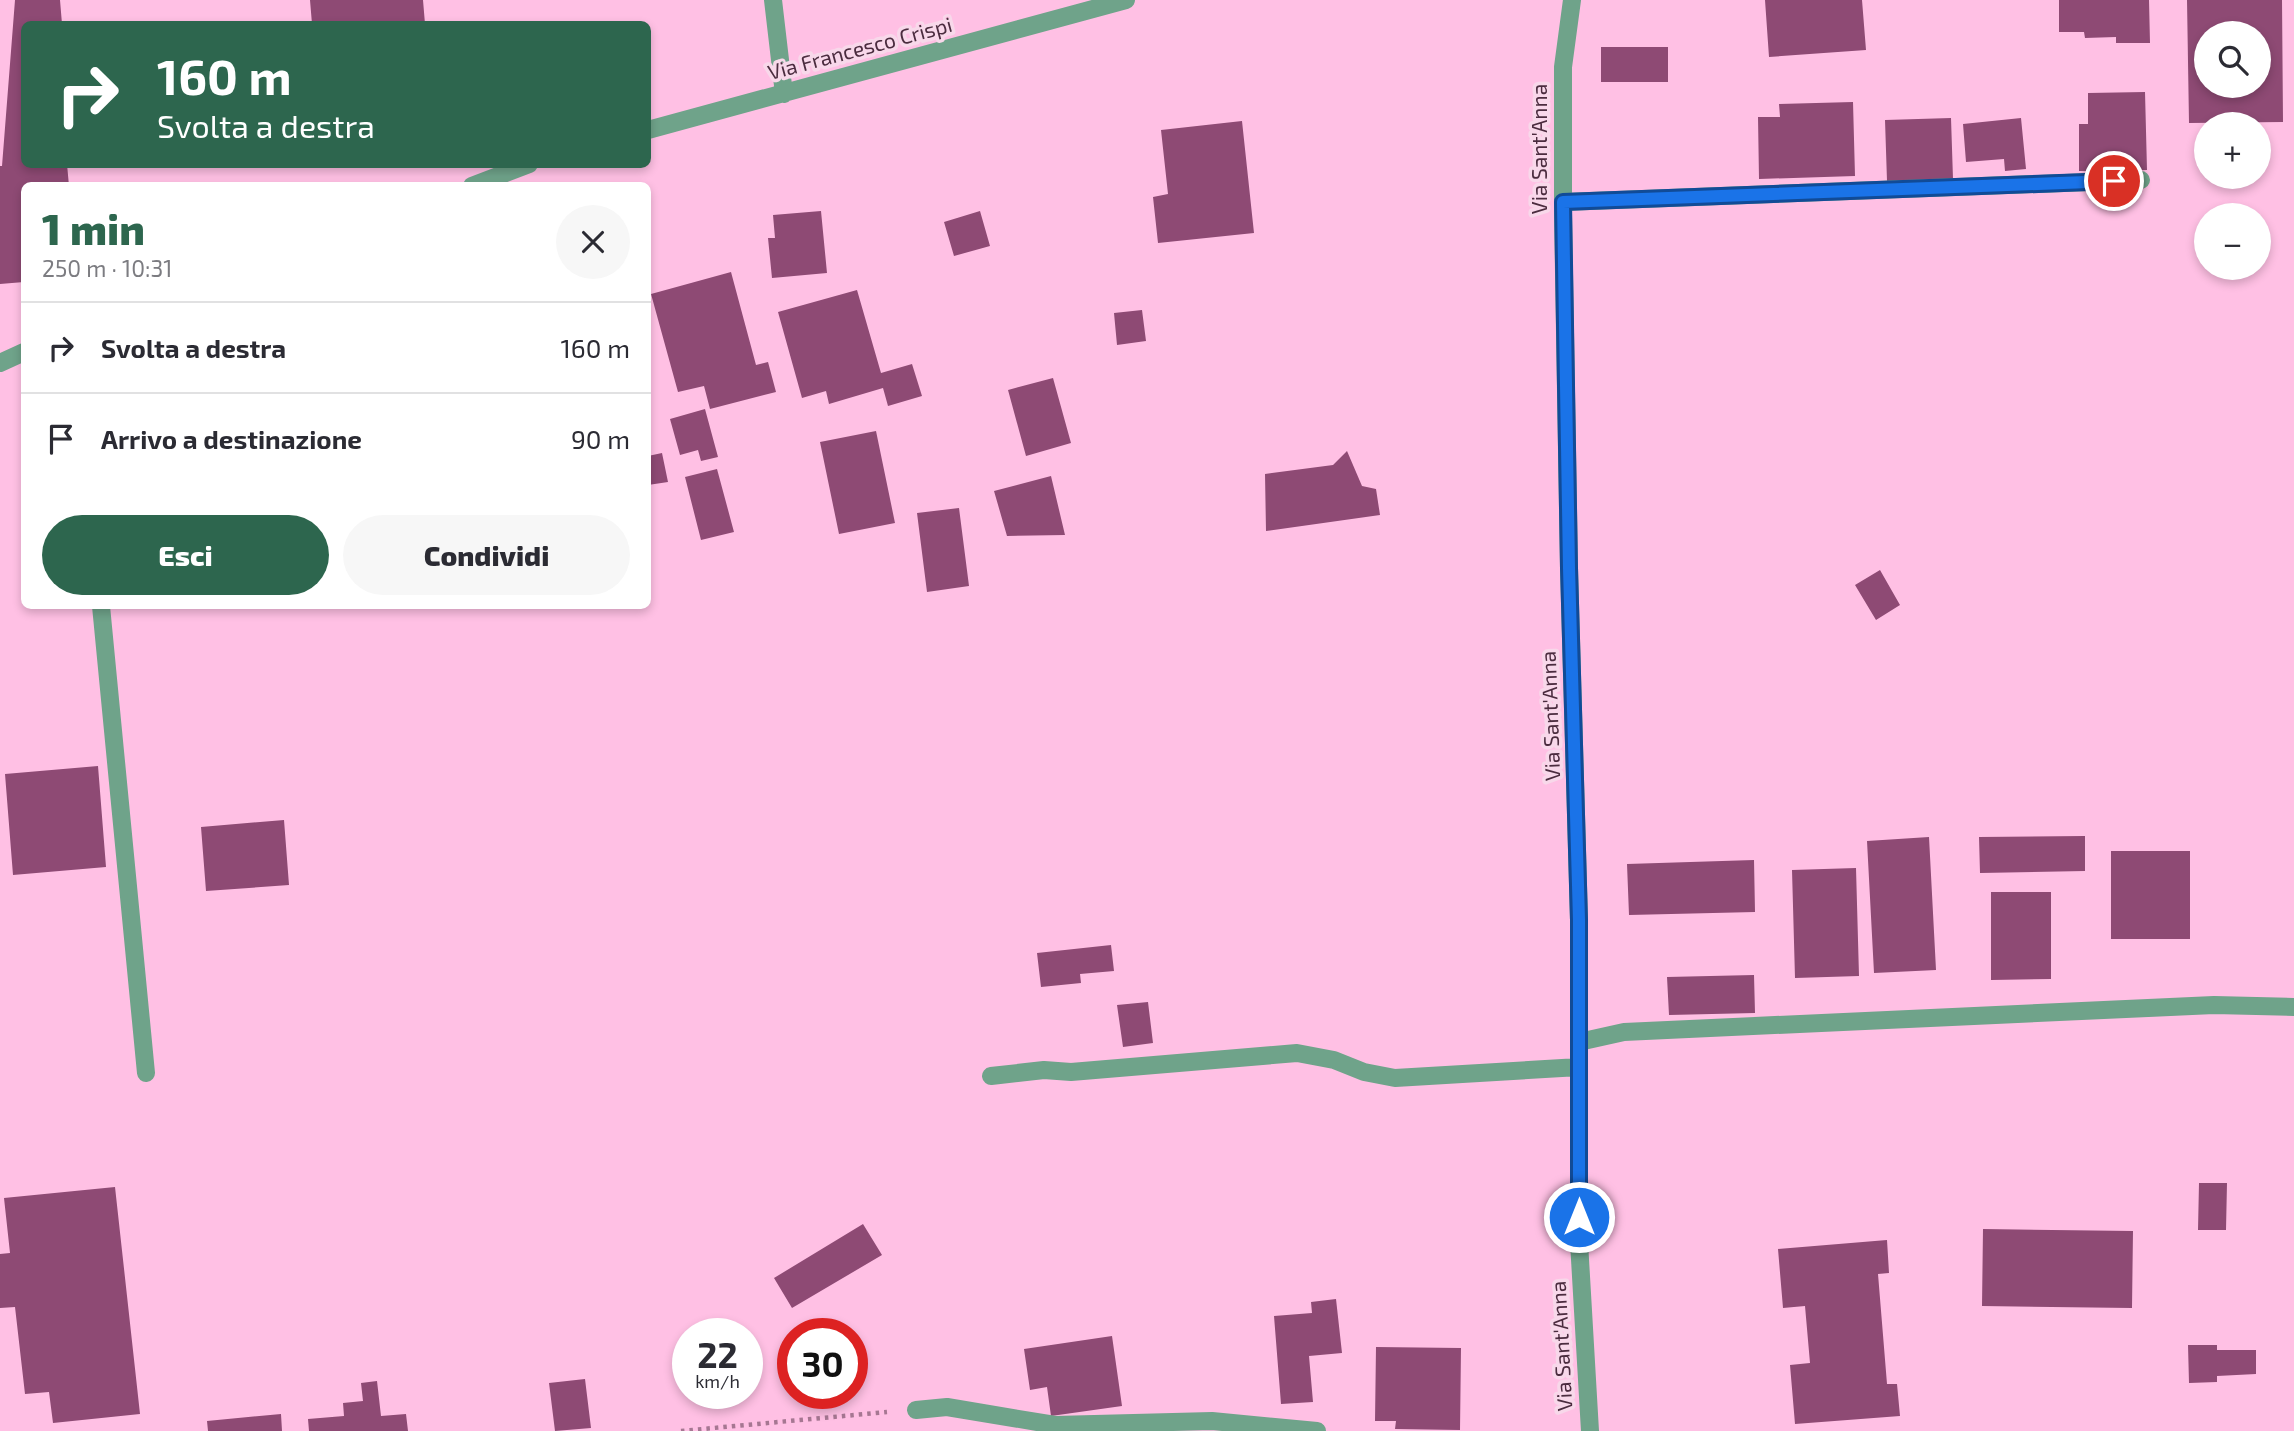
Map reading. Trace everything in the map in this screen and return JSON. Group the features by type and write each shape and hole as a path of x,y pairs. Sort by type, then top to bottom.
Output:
{"street":[{"path":"773,0 784,94"},
{"name":"Via Francesco Crispi","path":"651,129 1126,0"},
{"name":"Via Sant'Anna","path":"1572,0 1563,66 1563,202 1569,568 1579,920 1579,1242 1590,1431"},
{"path":"482,182 519,168"},
{"path":"1563,202 2141,180"},
{"path":"0,363 21,353"},
{"path":"101,609 146,1073"},
{"path":"1579,1042 1637,1032 2214,1005 2294,1007"},
{"path":"991,1076 1297,1053 1334,1060 1364,1072 1395,1078 1579,1068"},
{"path":"916,1410 947,1407 1055,1425 1212,1421 1317,1431"}],"path":[{"path":"681,1431 916,1410"}],"building":[{"path":"15,0 60,0 62,21 21,21 21,168 67,168 69,182 21,182 21,282 0,284 2,166"},
{"path":"310,0 423,0 425,21 312,21"},
{"path":"1765,0 1862,0 1866,50 1769,57"},
{"path":"2059,0 2149,0 2150,43 2116,43 2116,37 2085,38 2084,32 2059,32"},
{"path":"2187,0 2282,0 2283,122 2271,122 2271,112 2194,112 2194,123 2189,123"},
{"path":"1601,47 1668,47 1668,82 1601,82"},
{"path":"2145,92 2147,170 2079,171 2079,124 2088,124 2088,93"},
{"path":"1853,102 1855,176 1759,179 1758,117 1780,117 1779,104"},
{"path":"1951,118 1953,179 1887,181 1885,120"},
{"path":"2021,118 2026,169 2005,171 2004,159 1966,162 1963,124"},
{"path":"1242,121 1254,233 1158,243 1153,197 1168,194 1161,130"},
{"path":"821,211 827,273 772,278 768,238 775,238 773,215"},
{"path":"980,211 990,246 954,256 944,222"},
{"path":"731,272 756,365 768,362 776,392 710,409 704,386 678,392 651,294"},
{"path":"857,290 881,373 912,364 922,396 888,406 883,388 829,404 826,391 802,398 778,312"},
{"path":"1142,310 1146,341 1117,345 1114,313"},
{"path":"1053,378 1071,443 1026,456 1008,390"},
{"path":"705,409 718,457 701,461 698,450 680,455 670,419"},
{"path":"876,431 895,523 839,534 820,442"},
{"path":"1347,451 1362,486 1376,489 1380,515 1266,531 1265,474 1333,465"},
{"path":"662,453 668,482 651,485 651,455"},
{"path":"717,469 734,532 701,540 685,477"},
{"path":"1051,476 1065,535 1007,536 994,491"},
{"path":"959,508 969,586 927,592 917,513"},
{"path":"1880,570 1900,605 1876,620 1855,585"},
{"path":"98,766 106,867 13,875 5,774"},
{"path":"284,820 289,885 206,891 201,827"},
{"path":"2085,836 2085,871 1980,873 1979,837"},
{"path":"1929,837 1936,970 1874,973 1867,841"},
{"path":"2111,851 2190,851 2190,939 2111,939"},
{"path":"1754,860 1755,912 1629,915 1627,864"},
{"path":"1856,868 1859,976 1795,978 1792,870"},
{"path":"1991,892 2051,892 2051,979 1991,980"},
{"path":"1111,945 1114,971 1080,974 1081,983 1041,987 1037,953"},
{"path":"1754,975 1755,1013 1669,1015 1667,977"},
{"path":"1148,1002 1153,1043 1123,1047 1117,1005"},
{"path":"2199,1183 2227,1183 2226,1230 2198,1230"},
{"path":"115,1187 140,1414 53,1423 49,1392 25,1394 15,1307 0,1308 0,1254 10,1253 4,1198"},
{"path":"863,1224 882,1255 792,1308 774,1278"},
{"path":"1983,1229 2133,1231 2132,1308 1982,1306"},
{"path":"1887,1240 1889,1273 1878,1274 1887,1384 1897,1384 1900,1416 1795,1424 1790,1365 1810,1363 1805,1306 1783,1308 1778,1249"},
{"path":"1336,1299 1342,1353 1309,1356 1313,1402 1281,1404 1274,1316 1312,1313 1311,1302"},
{"path":"1112,1336 1122,1406 1051,1416 1047,1387 1030,1390 1024,1349"},
{"path":"2188,1345 2217,1345 2217,1350 2256,1350 2256,1374 2217,1376 2217,1382 2189,1383"},
{"path":"1376,1347 1461,1348 1460,1430 1395,1429 1396,1421 1375,1421"},
{"path":"585,1379 591,1428 555,1431 549,1383"},
{"path":"377,1381 381,1416 406,1414 408,1431 309,1431 308,1419 344,1416 343,1403 363,1401 361,1383"},
{"path":"281,1414 282,1431 208,1431 207,1421"}],"route":[{"path":"1579,1217 1579,920 1569,568 1563,202 2114,181"}]}
